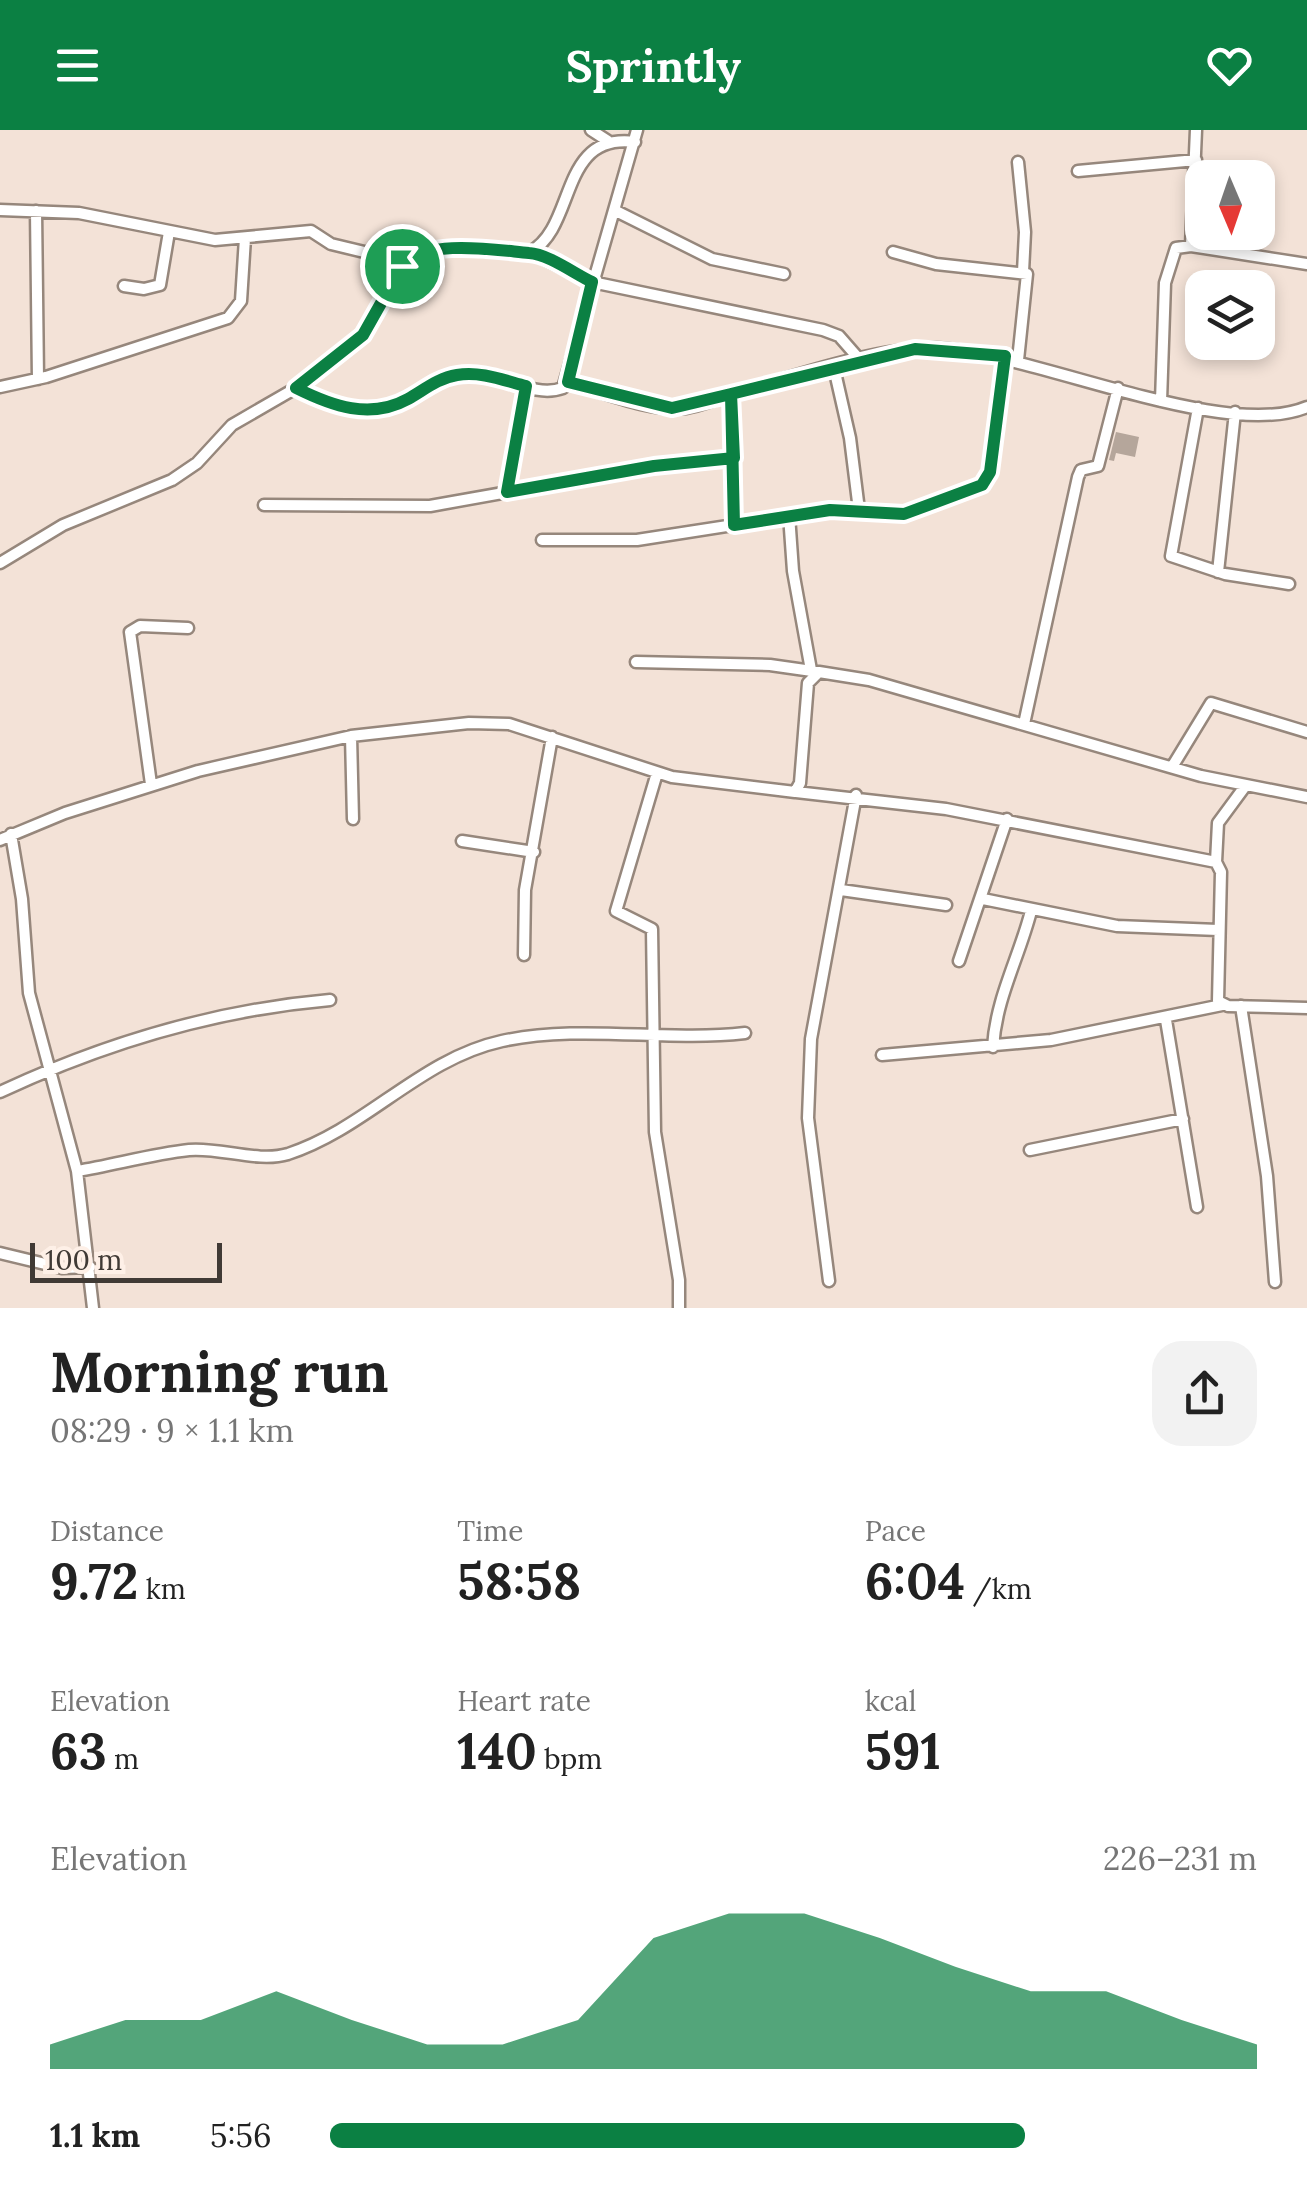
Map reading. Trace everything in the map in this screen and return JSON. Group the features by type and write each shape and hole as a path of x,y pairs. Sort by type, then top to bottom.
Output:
{"street":[{"path":"591,130 608,141"},
{"path":"1196,130 1196,160"},
{"path":"296,388 328,404 358,410 403,402 440,380 458,375 480,374 557,390 568,382 592,282 636,136 608,141 586,157 542,241 530,252"},
{"path":"1078,171 1185,161"},
{"path":"1018,162 1025,232 1023,272 1029,283 1018,360"},
{"path":"0,210 80,213 215,240 311,231 332,244 406,262"},
{"path":"616,210 712,259 784,274"},
{"path":"36,211 38,379"},
{"path":"124,286 144,289 160,285 169,232"},
{"path":"0,387 38,379 228,318 240,300 245,238"},
{"path":"1161,401 1167,270 1176,248 1185,247"},
{"path":"0,562 64,524 172,480 197,464 232,425 296,388 363,335 406,262 430,249 530,252 592,282 823,330 839,336 860,360"},
{"path":"1217,250 1307,264"},
{"path":"894,252 936,264 1023,272"},
{"path":"568,382 672,408 860,360 933,348 1005,356 1198,408 1283,413 1307,406"},
{"path":"542,540 637,540 790,515 859,510 904,514 986,482 993,463 1005,356"},
{"path":"834,368 850,438 859,510"},
{"path":"507,492 526,386"},
{"path":"1024,724 1078,477 1081,470 1098,466 1118,388"},
{"path":"731,394 734,525"},
{"path":"1198,408 1183,507 1170,552 1174,558 1218,572 1289,584"},
{"path":"1218,572 1235,412"},
{"path":"264,505 407,508 654,466 734,458"},
{"path":"790,515 792,571 815,671 808,683 796,792"},
{"path":"151,784 130,632 140,626 188,628"},
{"path":"636,662 815,671 868,680 1172,767 1307,797"},
{"path":"1172,767 1211,703 1307,732"},
{"path":"94,1308 77,1170 52,1066 29,993 22,898 6,837 151,784 351,736 492,722 552,737 657,773 796,792 856,795 1007,819 1216,862"},
{"path":"351,736 353,819"},
{"path":"524,955 525,890 552,737"},
{"path":"657,773 616,907 622,915 652,929 650,1035 655,1132 672,1231 679,1308"},
{"path":"1222,1005 1217,995 1221,872 1216,862 1218,824 1246,785"},
{"path":"829,1281 808,1118 808,1084 812,1017 841,890 856,795"},
{"path":"959,961 1007,819"},
{"path":"462,841 534,852"},
{"path":"841,890 946,905"},
{"path":"983,899 1117,926 1218,930"},
{"path":"993,1046 996,1011 1022,946 1031,911"},
{"path":"0,1092 52,1066 196,1022 330,1000"},
{"path":"882,1055 993,1046 1166,1020 1222,1005 1307,1008"},
{"path":"1241,1006 1267,1176 1275,1282"},
{"path":"1166,1020 1196,1207"},
{"path":"77,1170 188,1150 280,1156 343,1126 429,1068 472,1049 526,1037 745,1033"},
{"path":"1030,1150 1182,1119"},
{"path":"0,1252 62,1268 90,1267"}],"building":[{"path":"1116,432 1139,437 1135,457 1116,453 1114,461 1109,460"}],"route":[{"path":"402,266 363,335 296,388 328,404 358,410 403,402 440,380 458,375 480,374 526,386 507,492 687,461 734,458 733,442 731,394 873,356 933,348 1005,356 990,472 982,485 904,514 830,510 734,525 734,458 731,394 685,408 672,408 568,382 592,282 530,252 430,249 410,257 402,266"}]}
